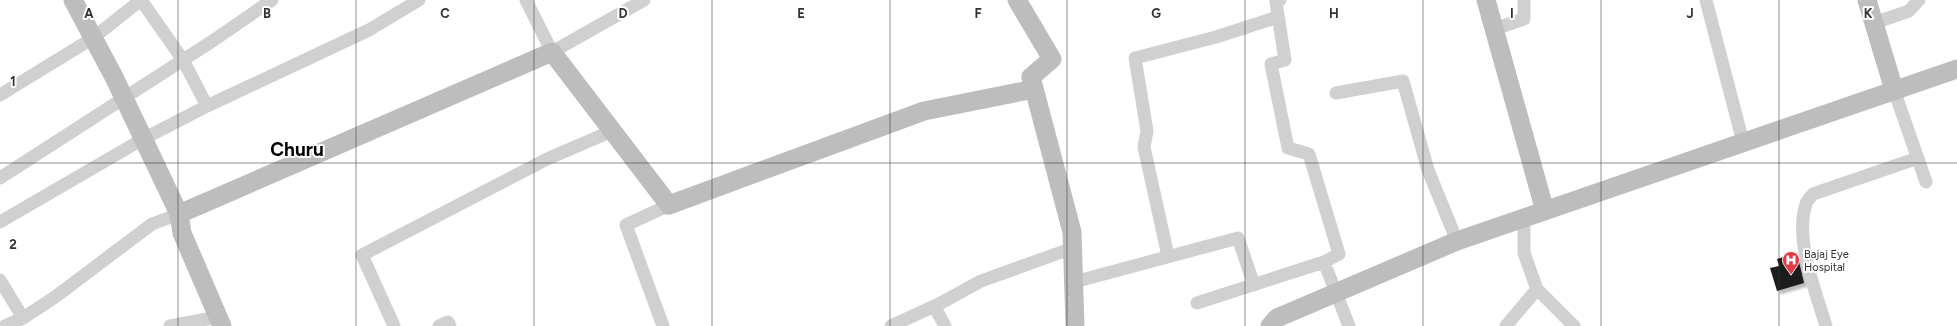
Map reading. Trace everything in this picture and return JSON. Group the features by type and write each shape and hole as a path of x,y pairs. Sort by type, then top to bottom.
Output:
{"street":[{"path":"73,0 124,98 179,214 182,233 220,321 170,326"},
{"path":"0,96 93,38 141,0 183,60 207,106"},
{"path":"0,178 183,60 272,0"},
{"path":"0,222 143,139 207,106 369,30 419,0"},
{"path":"526,0 552,52 669,205"},
{"path":"5,326 23,318 55,297 152,224 179,214 552,52 644,0"},
{"path":"1017,0 1052,59 1031,77 1072,232 1075,326"},
{"path":"1197,303 1324,262 1339,254 1309,154 1288,148 1271,64 1285,60 1276,2 1280,0"},
{"path":"1486,0 1545,211"},
{"path":"1494,29 1524,19 1524,0"},
{"path":"1706,0 1743,142"},
{"path":"1867,0 1894,90 1926,182"},
{"path":"1874,23 1909,11 1919,0"},
{"path":"1168,256 1144,147 1147,130 1135,58 1216,37 1278,17"},
{"path":"1270,326 1277,318 1457,241 1894,90 1957,70"},
{"path":"1336,93 1403,81 1428,170 1457,241"},
{"path":"664,326 626,224 669,205 924,111 1034,89"},
{"path":"394,326 362,255 547,159 612,131"},
{"path":"1826,326 1804,250 1802,224 1806,202 1813,194 1918,158"},
{"path":"1524,218 1524,253 1537,289 1574,326"},
{"path":"1074,282 1238,238 1254,285"},
{"path":"891,326 934,306 981,280 1073,248"},
{"path":"1324,262 1349,326"},
{"path":"0,280 23,318"},
{"path":"1506,326 1537,289"},
{"path":"934,306 945,326"},
{"path":"439,326 448,322 450,326"}],"building":[{"path":"1797,253 1804,283 1777,291 1770,268 1779,266 1777,259"}],"place":[{"name":"Bajaj Eye Hospital","path":"1791,275"}],"district":[{"name":"Churu","path":"297,149"}]}
